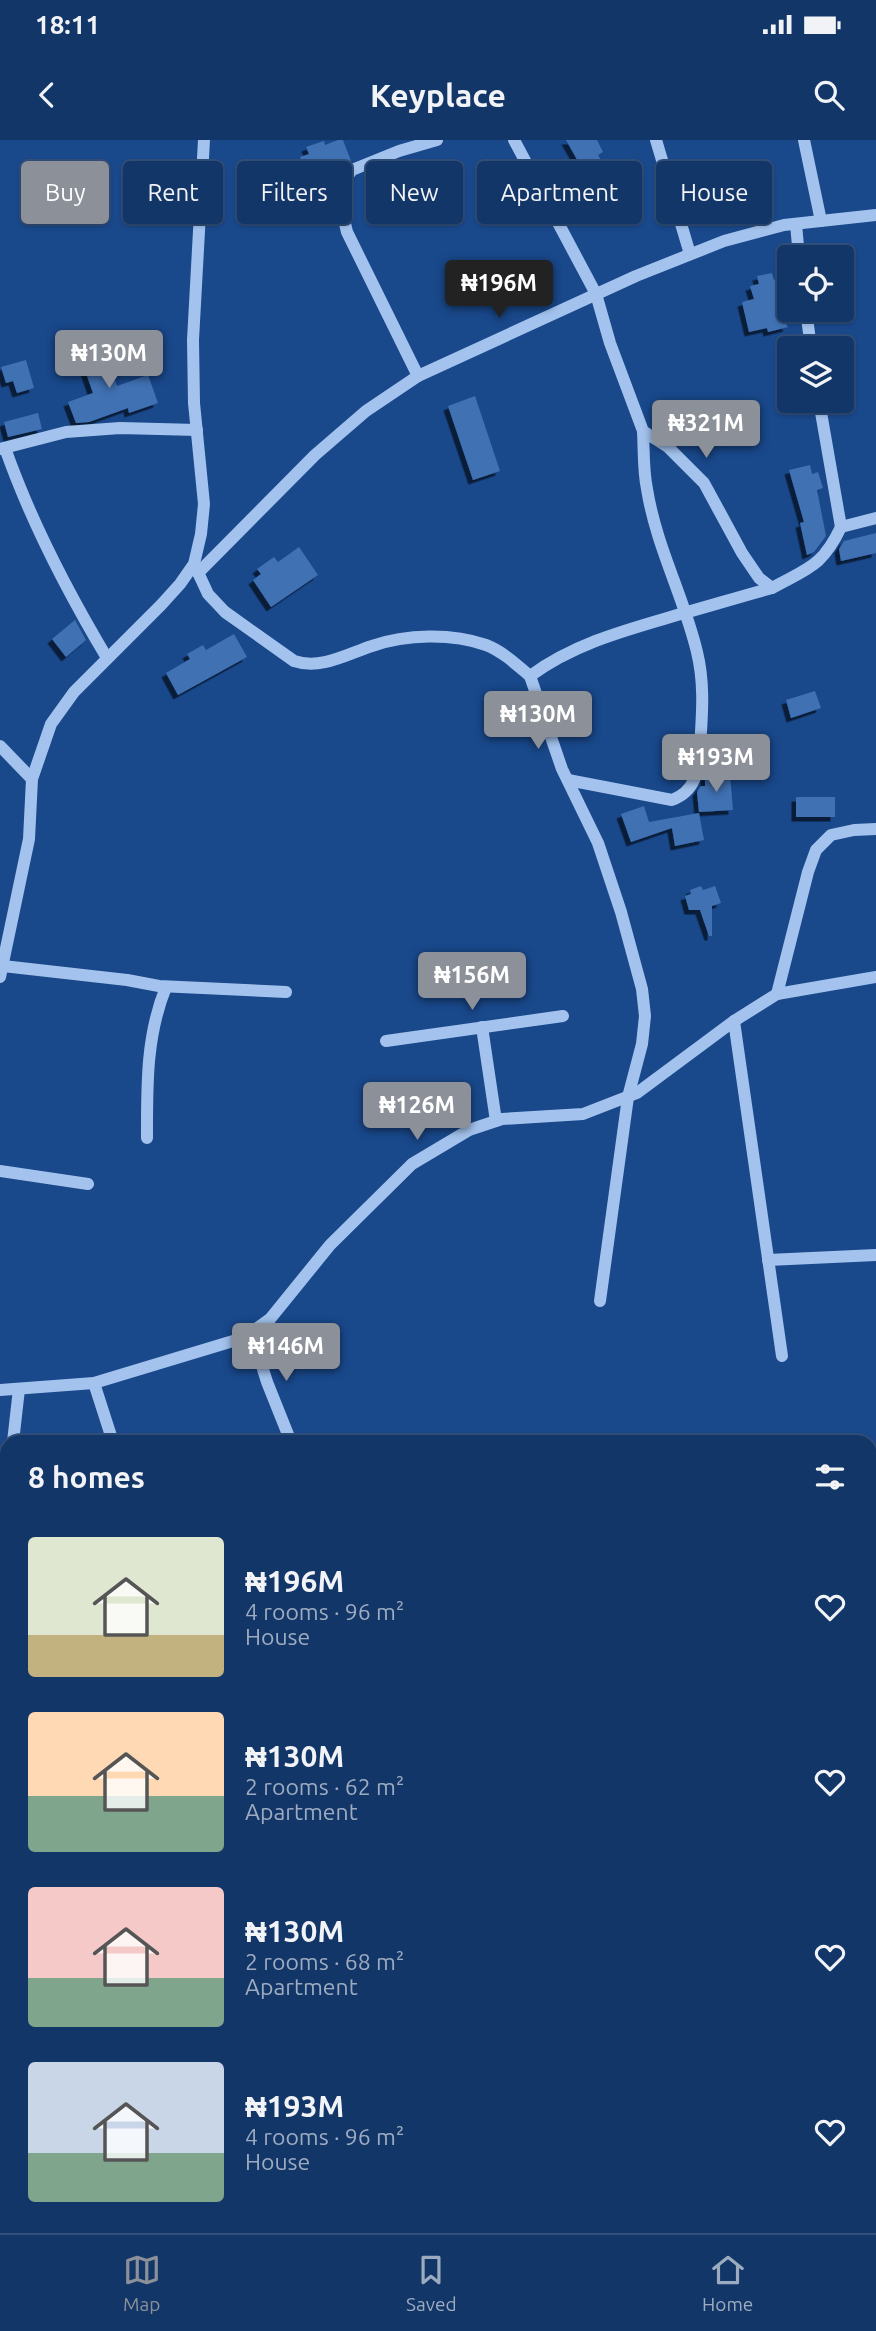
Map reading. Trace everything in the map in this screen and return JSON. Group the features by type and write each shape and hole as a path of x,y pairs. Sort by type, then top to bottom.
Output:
{"street":[{"path":"204,140 193,340 204,504 196,568 208,594 225,612 294,660 306,665 325,663 376,645 435,637 486,645 505,655 530,676 550,738 598,843 621,912 642,989 645,1016 642,1044 628,1097 600,1301"},
{"path":"418,376 347,232 341,207 341,185 352,170 399,150 437,140"},
{"path":"514,140 596,294 610,343 643,430 647,489 661,544 697,652 704,699 698,772 691,788 682,796 672,800 568,780"},
{"path":"656,140 690,254"},
{"path":"804,140 821,221"},
{"path":"286,992 166,987 1,972 5,931 29,839 32,779 51,724 74,692 196,568 315,455 366,411 418,376 596,294 724,241 796,224 876,215"},
{"path":"796,224 798,245"},
{"path":"530,676 551,660 578,647 772,588 816,564 830,550 841,527 821,413"},
{"path":"107,658 72,601 3,449 66,432 120,428 197,430"},
{"path":"643,430 668,447 704,483 742,553 759,578 772,588"},
{"path":"841,527 876,518"},
{"path":"0,746 32,779"},
{"path":"777,994 816,850 831,835 876,829"},
{"path":"0,1390 94,1383 252,1334 270,1320 330,1245 412,1164 469,1130 496,1121 541,1115 583,1114 637,1093 734,1021 777,994 876,977"},
{"path":"147,1138 147,1074 151,1035 166,987"},
{"path":"386,1041 563,1016"},
{"path":"734,1021 782,1356"},
{"path":"482,1027 496,1121"},
{"path":"0,1171 88,1184"},
{"path":"768,1260 876,1255"},
{"path":"252,1334 288,1435"},
{"path":"94,1383 111,1435"},
{"path":"14,1435 19,1389"}],"building":[{"path":"343,140 351,161 301,161 300,157 309,154 306,147 324,141 325,145"},
{"path":"566,140 597,140 603,152 598,155 601,161 578,161"},
{"path":"772,273 774,280 777,279 777,322 785,322 788,327 768,332 767,328 749,332 742,302 754,299 750,286 759,284 757,276"},
{"path":"103,344 117,386 148,375 158,403 129,413 128,408 89,422 76,423 68,402 93,393 79,353"},
{"path":"26,360 34,388 17,393 13,381 6,383 1,367"},
{"path":"475,396 500,471 473,480 448,406"},
{"path":"38,413 42,429 8,437 4,422"},
{"path":"810,465 812,474 818,472 823,488 817,490 826,536 814,552 807,555 800,523 804,522 789,470"},
{"path":"876,533 876,553 841,561 839,549 844,541"},
{"path":"299,547 318,575 271,607 253,580 261,574 257,569 274,557 278,562"},
{"path":"75,620 86,640 66,657 52,639"},
{"path":"234,634 247,657 178,695 166,673 190,659 187,654 203,645 206,650"},
{"path":"815,691 821,708 791,718 786,700"},
{"path":"730,774 733,810 699,812 697,792 701,786 705,786 705,776"},
{"path":"796,797 835,797 835,817 796,817"},
{"path":"644,806 649,822 699,813 704,840 675,846 672,828 631,842 621,814"},
{"path":"701,886 703,890 715,886 721,903 712,906 712,936 709,936 700,910 689,910 685,896 691,894 690,890"}]}
